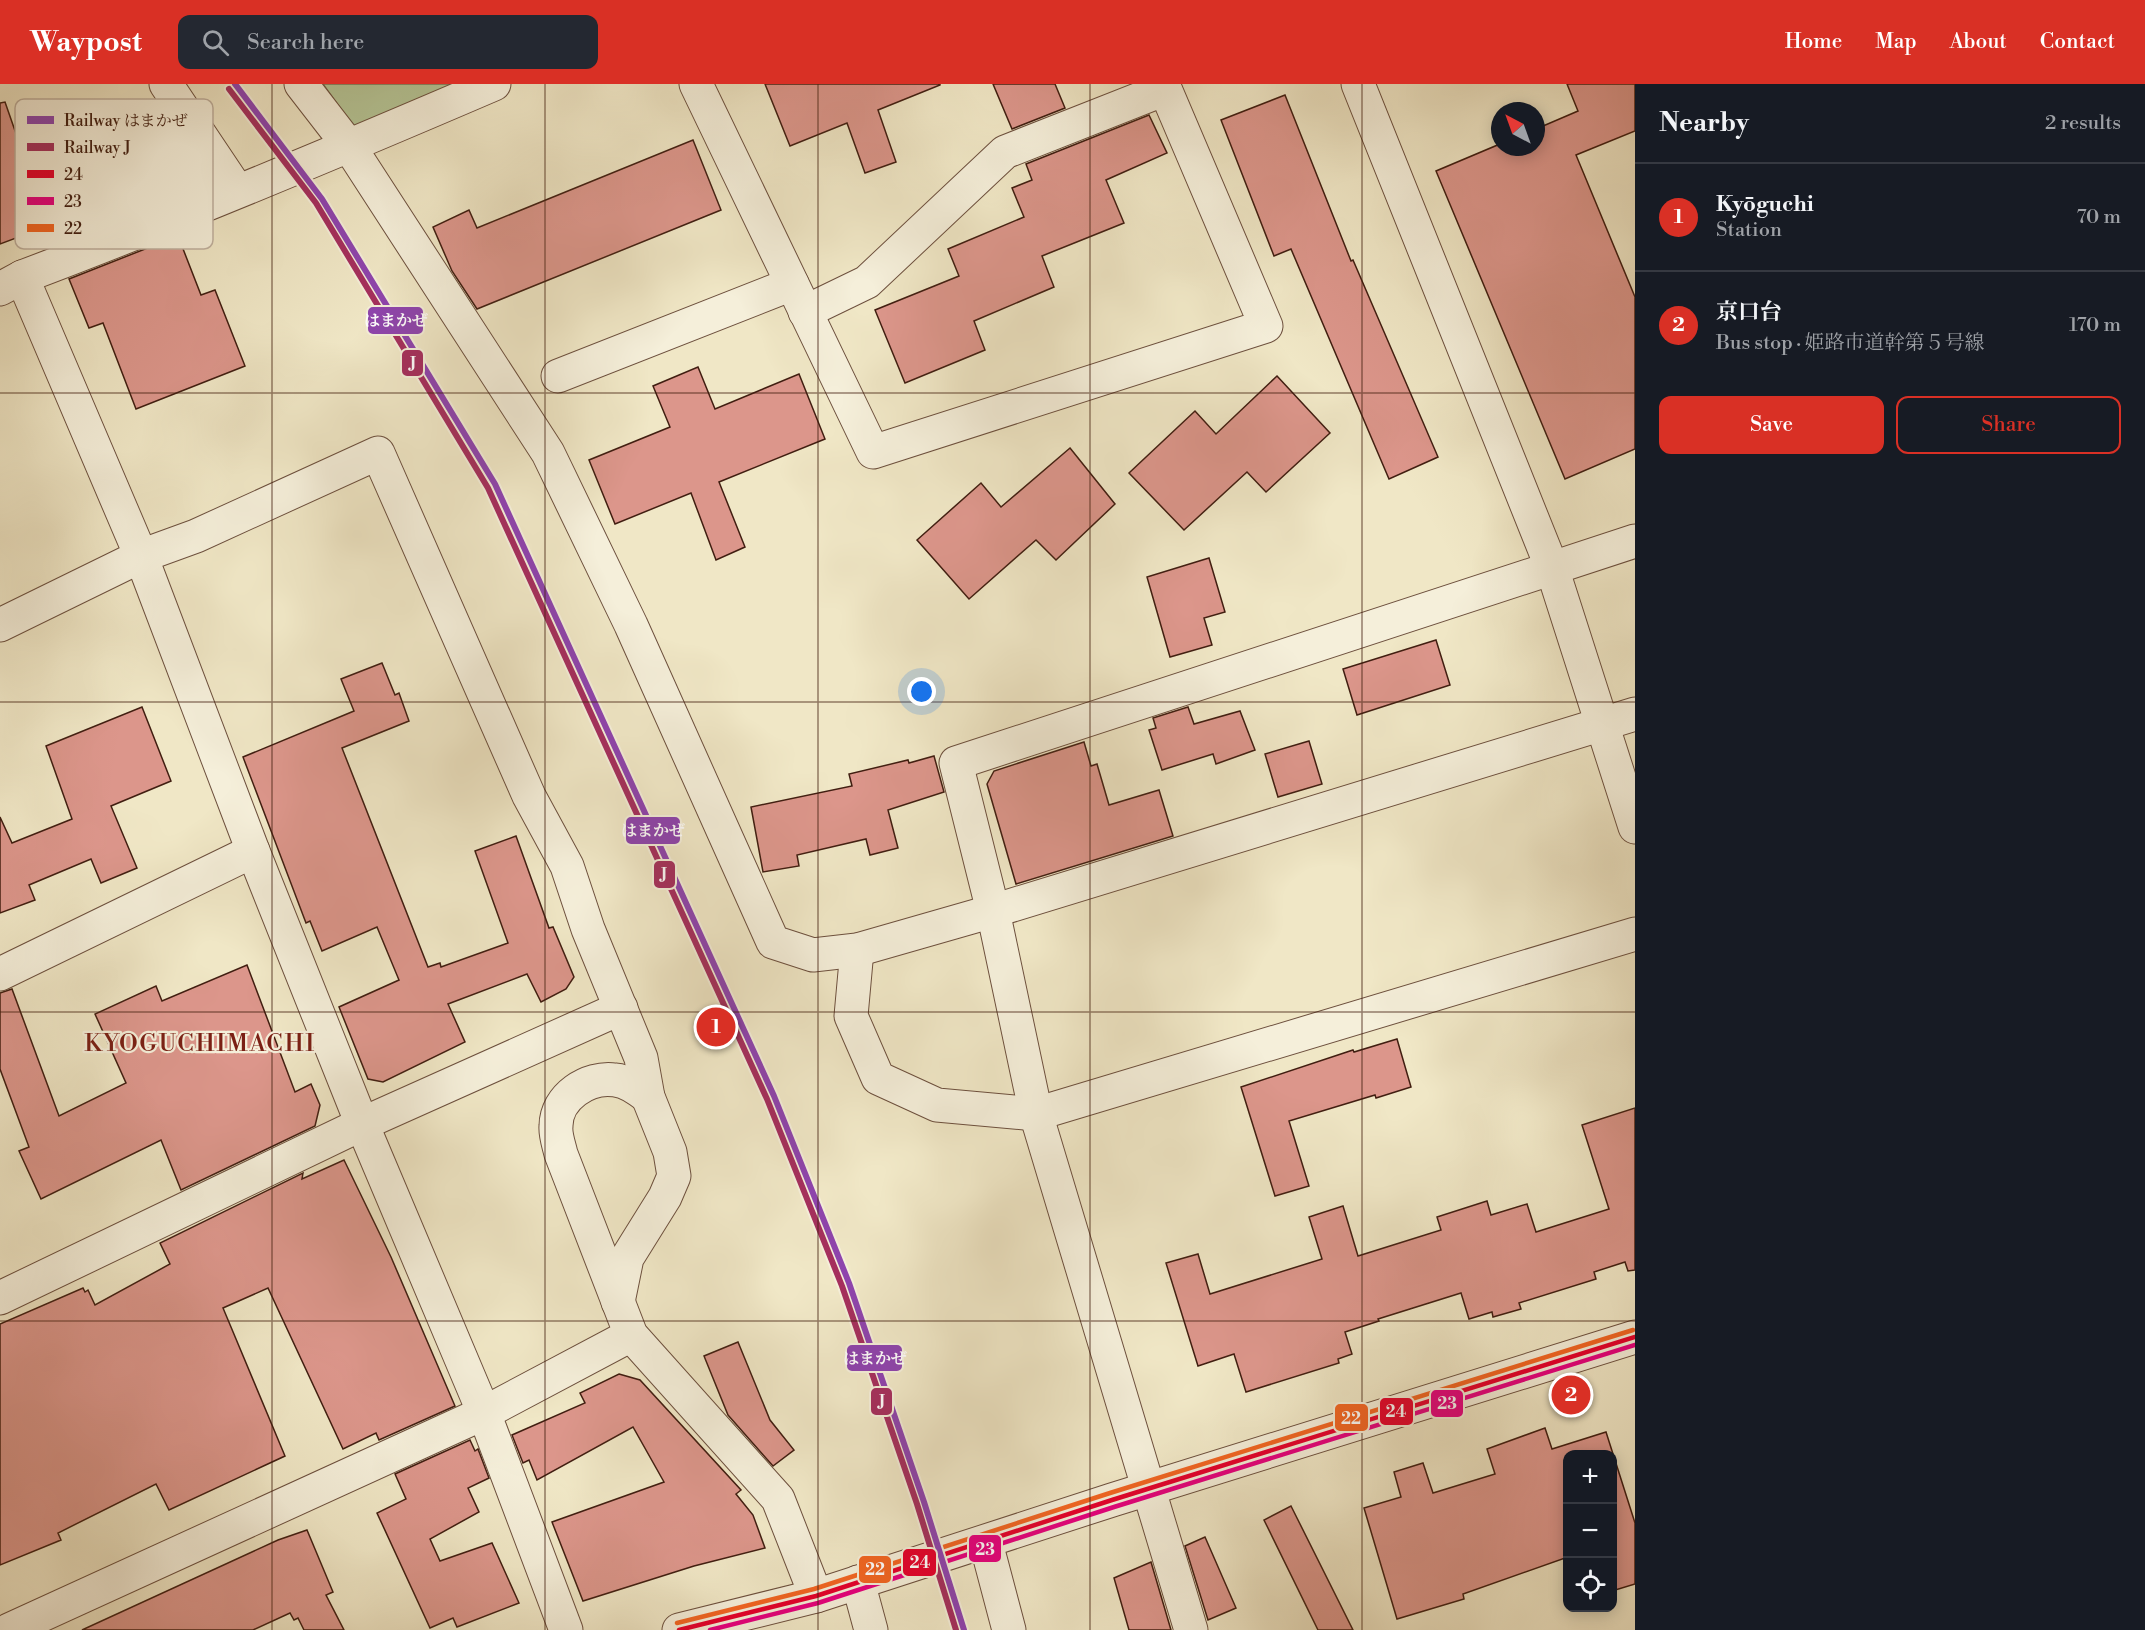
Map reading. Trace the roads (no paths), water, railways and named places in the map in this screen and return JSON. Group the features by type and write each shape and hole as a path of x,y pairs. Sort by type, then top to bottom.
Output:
{"street":[{"path":"166,84 176,99"},
{"path":"301,84 349,146 548,453 631,625 773,942 813,955 857,950 993,911 1635,714"},
{"path":"213,201 494,84"},
{"path":"558,376 799,298 867,282 1005,152 1164,87 1266,326 873,452 799,298 696,84"},
{"path":"1358,84 1552,568 1635,827"},
{"path":"213,154 237,190"},
{"path":"98,249 11,283 141,556 253,851 362,1124 484,1413 566,1630"},
{"path":"0,625 141,556 196,536 378,453 529,796 567,866 588,929 641,1058 648,1097 670,1152 674,1176 665,1197 627,1258 618,1302"},
{"path":"1191,1630 1036,1114 993,911 956,763 1635,541"},
{"path":"0,974 253,851"},
{"path":"857,950 851,1016 878,1078 937,1104 1036,1114 1635,934"},
{"path":"0,1298 362,1124 621,1008"},
{"path":"648,1097 626,1083 604,1079 586,1084 572,1092 557,1114 555,1127 561,1154 631,1335 778,1499 816,1596"},
{"path":"9,1630 484,1413 631,1335"},
{"path":"679,1630 816,1596 1635,1337"},
{"path":"986,1543 1009,1630"},
{"path":"858,1582 872,1630"}],"rail line":[{"name":"はまかぜ","path":"235,84 322,199 495,484 774,1096 849,1283 924,1502 964,1630"},
{"name":"J","path":"229,89 316,203 488,488 767,1099 842,1286 917,1504 956,1630"}],"place":[{"name":"Kyōguchi","path":"716,1027"},
{"name":"京口台","path":"1571,1395"}],"district":[{"name":"KYOGUCHIMACHI","path":"200,1043"}]}
